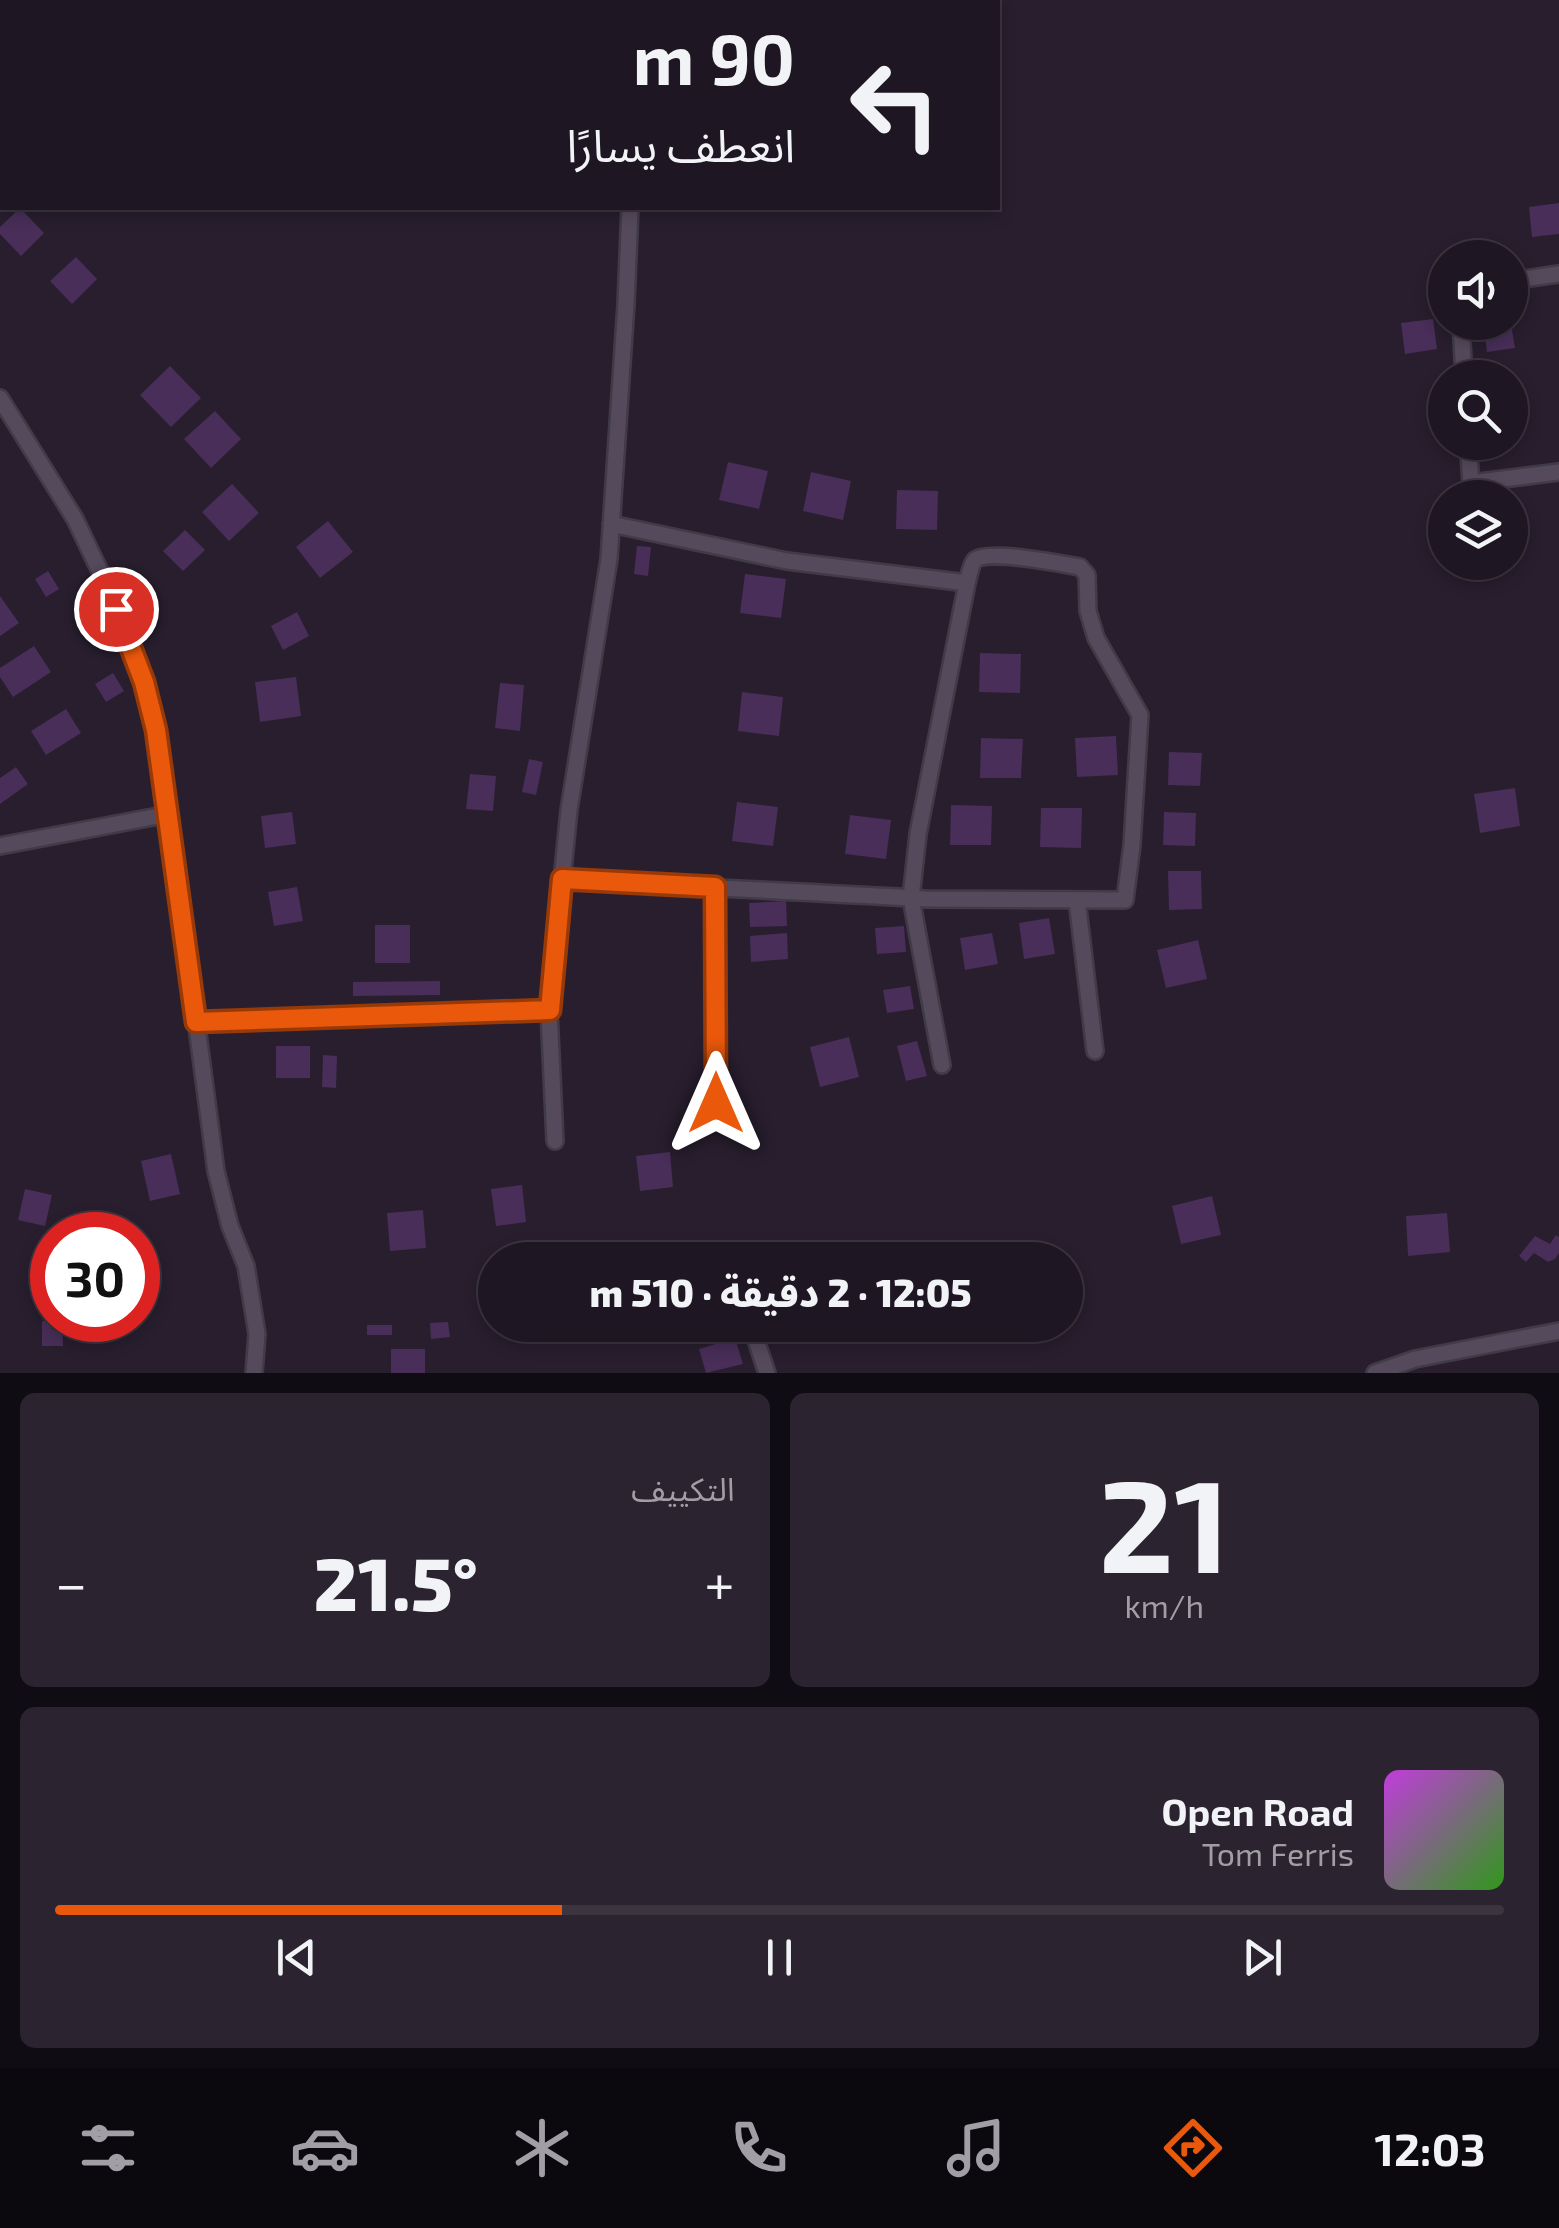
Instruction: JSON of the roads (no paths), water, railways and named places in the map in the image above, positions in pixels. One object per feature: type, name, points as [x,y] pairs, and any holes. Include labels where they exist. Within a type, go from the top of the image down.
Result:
[{"type":"street","points":[[555,1142],[550,1010],[570,810],[598,637],[611,524],[630,210]]},
{"type":"street","points":[[1528,278],[1559,274]]},
{"type":"street","points":[[0,398],[74,519],[106,584],[144,682],[169,814],[216,1171],[254,1305],[254,1373]]},
{"type":"street","points":[[1469,460],[1470,483],[1559,472]]},
{"type":"street","points":[[611,524],[787,561],[966,582]]},
{"type":"street","points":[[562,879],[912,898],[1118,902],[1127,895],[1140,715],[1096,638],[1088,611],[1087,575],[1080,567],[1002,556],[982,557],[973,563],[966,582],[918,834],[912,898],[942,1064]]},
{"type":"street","points":[[0,846],[169,814]]},
{"type":"street","points":[[715,887],[716,1103]]},
{"type":"street","points":[[1077,900],[1095,1051]]},
{"type":"street","points":[[196,1022],[550,1010]]},
{"type":"street","points":[[1375,1373],[1428,1356],[1559,1331]]},
{"type":"street","points":[[757,1342],[767,1373]]}]
